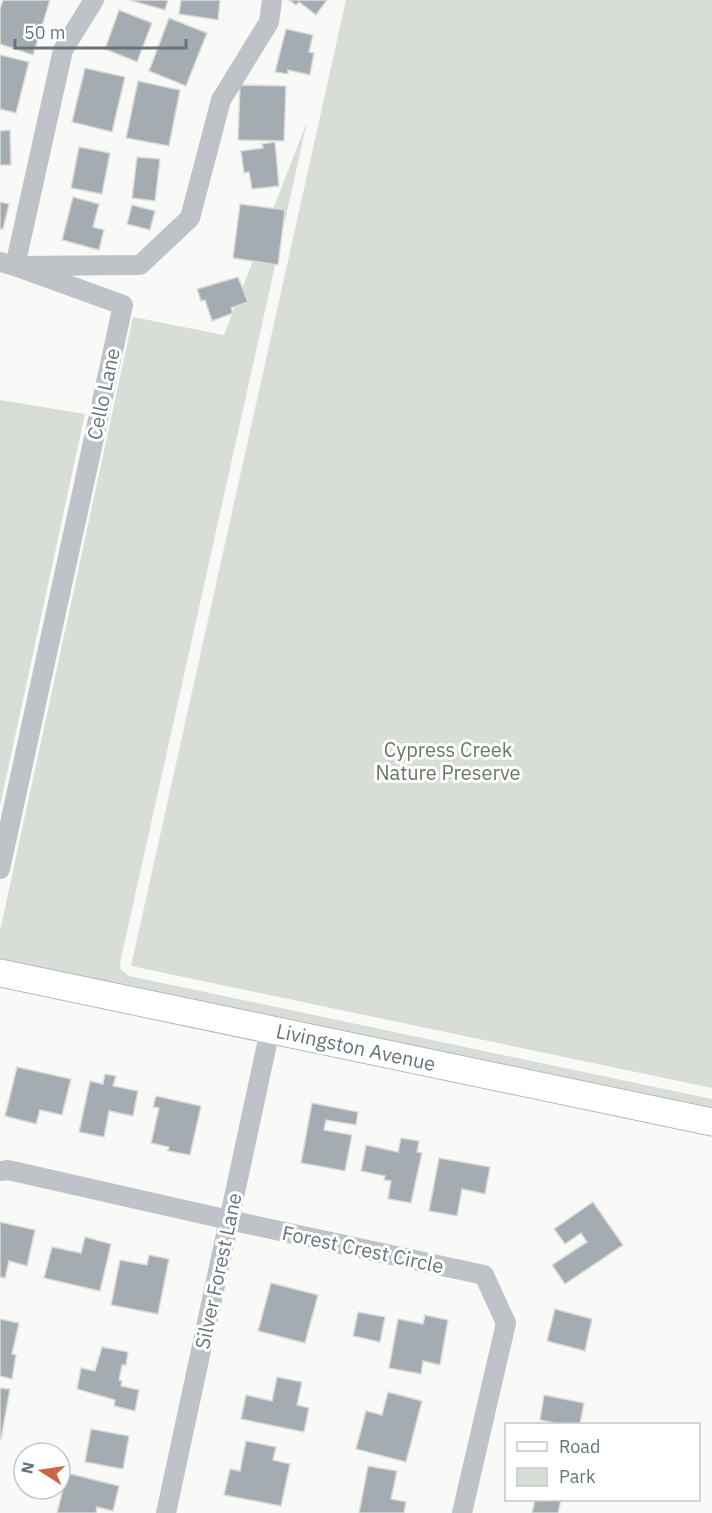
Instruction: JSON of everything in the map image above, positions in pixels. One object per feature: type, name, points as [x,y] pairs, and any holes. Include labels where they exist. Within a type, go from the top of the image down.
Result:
[{"type":"street","points":[[94,0],[63,50],[8,264],[140,266],[190,218],[221,100],[269,22],[272,0]]},
{"type":"street","name":"Cello Lane","points":[[0,869],[123,305],[8,264]]},
{"type":"street","name":"Livingston Avenue","points":[[0,973],[712,1122]]},
{"type":"street","name":"Silver Forest Lane","points":[[166,1513],[270,1030]]},
{"type":"street","name":"Forest Crest Circle","points":[[0,1171],[8,1170],[484,1275],[506,1323],[462,1513]]},
{"type":"green space","name":"Cypress Creek Nature Preserve","points":[[346,0],[712,0],[712,1088],[131,966]]},
{"type":"green space","points":[[307,122],[120,963],[121,970],[129,976],[712,1099],[712,1110],[0,961],[0,931],[133,317],[224,335]]},
{"type":"green space","points":[[0,400],[85,414],[0,806]]},
{"type":"building","points":[[3,0],[50,0],[33,55],[0,44],[0,9]]},
{"type":"building","points":[[129,0],[168,0],[165,10]]},
{"type":"building","points":[[181,0],[220,0],[218,20],[179,14]]},
{"type":"building","points":[[289,0],[327,0],[316,15],[299,2],[296,5]]},
{"type":"building","points":[[119,10],[152,23],[137,62],[105,49]]},
{"type":"building","points":[[169,18],[207,33],[186,86],[149,71]]},
{"type":"building","points":[[286,29],[313,35],[309,52],[314,53],[310,75],[288,70],[288,74],[275,72]]},
{"type":"building","points":[[0,55],[29,62],[16,113],[0,109]]},
{"type":"building","points":[[85,68],[125,77],[112,132],[72,122]]},
{"type":"building","points":[[138,81],[180,90],[169,146],[126,138]]},
{"type":"building","points":[[240,85],[286,86],[284,141],[238,140]]},
{"type":"building","points":[[10,130],[11,165],[0,165],[0,131]]},
{"type":"building","points":[[275,142],[279,186],[252,189],[249,172],[244,173],[241,151],[263,148],[262,144]]},
{"type":"building","points":[[79,147],[110,153],[102,194],[71,188]]},
{"type":"building","points":[[137,157],[160,159],[155,201],[132,198]]},
{"type":"building","points":[[73,197],[99,204],[93,227],[104,230],[99,250],[62,240]]},
{"type":"building","points":[[0,202],[9,204],[3,229],[0,229]]},
{"type":"building","points":[[240,204],[285,210],[278,265],[233,258]]},
{"type":"building","points":[[132,205],[155,211],[150,230],[127,224]]},
{"type":"building","points":[[238,277],[248,302],[231,308],[233,313],[212,321],[205,300],[201,301],[197,289]]},
{"type":"building","points":[[17,1067],[71,1079],[62,1115],[40,1110],[36,1124],[5,1116]]},
{"type":"building","points":[[105,1074],[116,1076],[113,1086],[138,1091],[133,1116],[109,1111],[104,1137],[79,1132],[90,1081],[103,1084]]},
{"type":"building","points":[[156,1096],[201,1106],[190,1155],[168,1151],[169,1147],[151,1143],[159,1108],[153,1107]]},
{"type":"building","points":[[312,1103],[358,1112],[356,1125],[326,1120],[324,1130],[352,1135],[345,1171],[301,1163]]},
{"type":"building","points":[[401,1138],[419,1141],[417,1152],[422,1153],[411,1203],[388,1199],[391,1181],[384,1180],[385,1176],[361,1171],[366,1145],[398,1152]]},
{"type":"building","points":[[439,1158],[490,1167],[485,1194],[462,1189],[457,1216],[429,1211]]},
{"type":"building","points":[[593,1202],[623,1245],[565,1284],[552,1265],[587,1242],[581,1233],[565,1244],[554,1229]]},
{"type":"building","points":[[0,1222],[35,1230],[27,1266],[9,1261],[5,1278],[0,1277]]},
{"type":"building","points":[[85,1237],[111,1244],[100,1291],[44,1278],[52,1247],[81,1253]]},
{"type":"building","points":[[149,1255],[169,1259],[158,1314],[111,1305],[120,1260],[147,1265]]},
{"type":"building","points":[[271,1283],[318,1295],[305,1343],[258,1331]]},
{"type":"building","points":[[555,1309],[592,1319],[585,1351],[547,1341]]},
{"type":"building","points":[[358,1312],[385,1317],[380,1342],[353,1336]]},
{"type":"building","points":[[425,1315],[448,1320],[440,1365],[423,1361],[421,1374],[389,1368],[398,1319],[423,1324]]},
{"type":"building","points":[[0,1319],[19,1323],[12,1354],[16,1355],[12,1379],[0,1376]]},
{"type":"building","points":[[102,1347],[128,1352],[126,1365],[122,1365],[119,1380],[122,1381],[121,1386],[139,1390],[135,1411],[114,1406],[115,1400],[77,1389],[81,1368],[95,1371]]},
{"type":"building","points":[[277,1377],[302,1382],[297,1405],[309,1408],[304,1432],[241,1419],[246,1395],[272,1401]]},
{"type":"building","points":[[0,1388],[10,1389],[1,1439],[0,1438]]},
{"type":"building","points":[[388,1392],[422,1401],[406,1462],[356,1449],[366,1411],[382,1415]]},
{"type":"building","points":[[544,1395],[584,1403],[580,1423],[556,1423],[540,1420]]},
{"type":"building","points":[[91,1429],[129,1436],[123,1469],[85,1462]]},
{"type":"building","points":[[246,1441],[276,1447],[273,1460],[290,1464],[281,1506],[224,1495],[230,1469],[240,1471]]},
{"type":"building","points":[[368,1466],[397,1471],[391,1499],[406,1502],[404,1513],[359,1513]]},
{"type":"building","points":[[72,1474],[119,1486],[113,1511],[97,1507],[96,1513],[57,1513],[60,1501],[72,1501]]},
{"type":"building","points":[[535,1501],[561,1501],[558,1513],[532,1513]]}]
